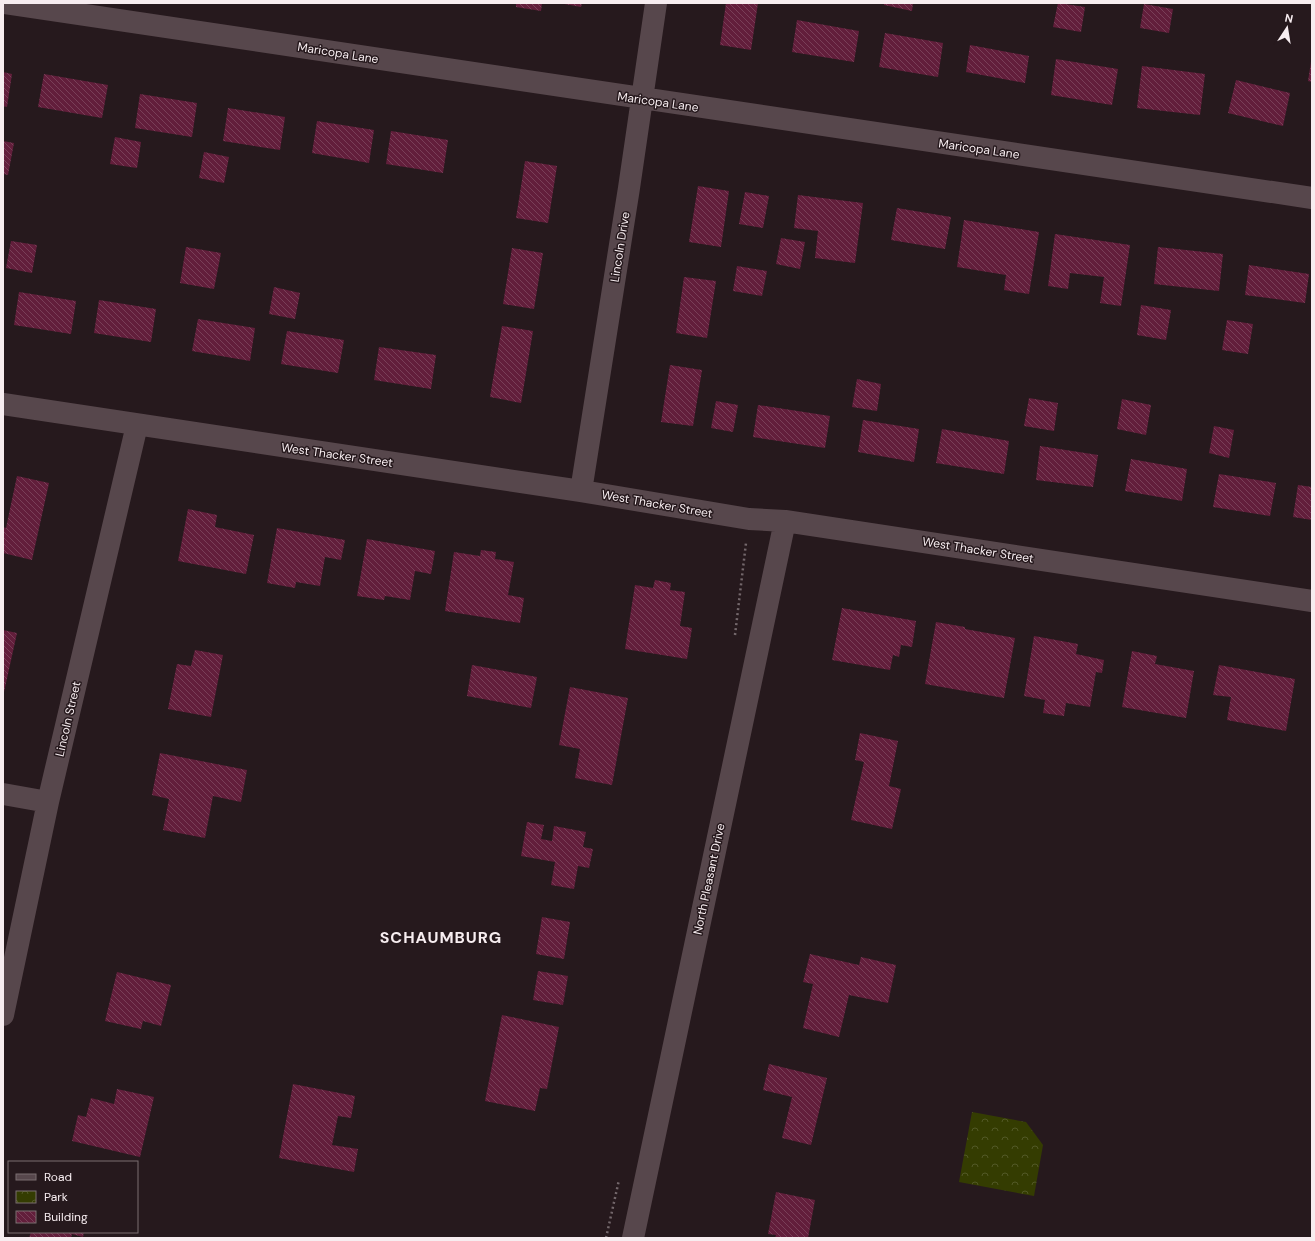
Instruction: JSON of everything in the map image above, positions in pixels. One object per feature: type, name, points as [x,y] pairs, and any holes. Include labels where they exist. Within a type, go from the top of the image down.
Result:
[{"type":"street","name":"Maricopa Lane","points":[[5,3],[1312,198]]},
{"type":"street","name":"Lincoln Drive","points":[[581,490],[629,188],[656,3]]},
{"type":"street","name":"West Thacker Street","points":[[3,404],[581,490],[749,519],[785,521],[1312,601]]},
{"type":"street","name":"Lincoln Street","points":[[3,1015],[48,802],[137,425]]},
{"type":"street","name":"North Pleasant Drive","points":[[633,1238],[785,521]]},
{"type":"street","points":[[3,794],[48,802]]},
{"type":"green space","points":[[972,1112],[1026,1122],[1043,1145],[1034,1196],[959,1182]]},
{"type":"building","points":[[516,3],[542,3],[541,11],[516,7]]},
{"type":"building","points":[[559,3],[582,3],[581,7]]},
{"type":"building","points":[[726,3],[758,3],[751,50],[720,45]]},
{"type":"building","points":[[884,3],[913,3],[912,11],[884,5]]},
{"type":"building","points":[[1058,3],[1085,7],[1081,32],[1053,27]]},
{"type":"building","points":[[1144,4],[1173,9],[1169,33],[1140,28]]},
{"type":"building","points":[[797,20],[859,31],[854,62],[792,52]]},
{"type":"building","points":[[885,33],[943,43],[938,77],[879,67]]},
{"type":"building","points":[[970,45],[1029,56],[1025,83],[966,72]]},
{"type":"building","points":[[1056,59],[1118,69],[1112,105],[1051,95]]},
{"type":"building","points":[[1312,62],[1312,82],[1308,81]]},
{"type":"building","points":[[1142,66],[1205,74],[1200,115],[1137,108]]},
{"type":"building","points":[[3,72],[12,74],[7,107],[3,106]]},
{"type":"building","points":[[44,74],[108,85],[102,118],[38,107]]},
{"type":"building","points":[[1236,80],[1290,93],[1283,126],[1228,113]]},
{"type":"building","points":[[140,94],[197,103],[192,137],[135,128]]},
{"type":"building","points":[[228,108],[285,117],[280,150],[223,141]]},
{"type":"building","points":[[317,121],[374,130],[369,163],[312,153]]},
{"type":"building","points":[[391,131],[448,140],[443,173],[386,164]]},
{"type":"building","points":[[115,137],[141,142],[137,168],[110,164]]},
{"type":"building","points":[[3,141],[14,143],[8,175],[3,174]]},
{"type":"building","points":[[204,152],[229,157],[224,183],[199,178]]},
{"type":"building","points":[[525,161],[557,166],[548,223],[516,218]]},
{"type":"building","points":[[698,186],[729,191],[721,247],[689,242]]},
{"type":"building","points":[[745,192],[769,196],[763,228],[739,224]]},
{"type":"building","points":[[798,195],[863,203],[855,263],[815,258],[818,231],[794,228]]},
{"type":"building","points":[[897,208],[951,217],[945,249],[891,240]]},
{"type":"building","points":[[964,220],[1039,232],[1029,294],[1004,290],[1006,275],[957,267]]},
{"type":"building","points":[[1055,234],[1130,245],[1121,306],[1100,303],[1104,277],[1070,273],[1068,289],[1048,286]]},
{"type":"building","points":[[781,238],[805,242],[800,269],[776,264]]},
{"type":"building","points":[[11,241],[37,245],[32,273],[6,268]]},
{"type":"building","points":[[186,247],[221,253],[214,289],[180,283]]},
{"type":"building","points":[[1158,247],[1223,254],[1219,291],[1154,284]]},
{"type":"building","points":[[512,248],[543,253],[534,309],[503,304]]},
{"type":"building","points":[[1249,265],[1309,274],[1305,303],[1245,295]]},
{"type":"building","points":[[737,266],[767,271],[762,296],[733,291]]},
{"type":"building","points":[[684,277],[716,281],[707,338],[676,333]]},
{"type":"building","points":[[274,287],[300,293],[295,319],[269,314]]},
{"type":"building","points":[[19,292],[76,301],[71,334],[14,325]]},
{"type":"building","points":[[99,300],[156,309],[151,342],[94,333]]},
{"type":"building","points":[[1141,305],[1171,310],[1166,340],[1137,335]]},
{"type":"building","points":[[198,319],[255,328],[250,361],[192,351]]},
{"type":"building","points":[[1227,320],[1253,324],[1248,354],[1222,350]]},
{"type":"building","points":[[502,326],[533,331],[521,403],[490,397]]},
{"type":"building","points":[[287,331],[344,340],[338,373],[281,364]]},
{"type":"building","points":[[379,347],[436,355],[431,389],[374,380]]},
{"type":"building","points":[[670,365],[702,370],[693,426],[661,422]]},
{"type":"building","points":[[857,379],[881,384],[877,411],[852,407]]},
{"type":"building","points":[[1029,398],[1058,403],[1054,431],[1024,426]]},
{"type":"building","points":[[1122,399],[1151,405],[1146,435],[1117,429]]},
{"type":"building","points":[[716,401],[738,405],[733,432],[711,428]]},
{"type":"building","points":[[758,405],[830,416],[825,448],[753,437]]},
{"type":"building","points":[[863,420],[919,429],[914,462],[858,452]]},
{"type":"building","points":[[1214,426],[1234,430],[1229,458],[1209,453]]},
{"type":"building","points":[[942,429],[1009,441],[1004,474],[936,463]]},
{"type":"building","points":[[1040,446],[1098,455],[1093,487],[1036,480]]},
{"type":"building","points":[[1131,459],[1187,469],[1182,501],[1125,491]]},
{"type":"building","points":[[1219,474],[1276,483],[1270,516],[1213,507]]},
{"type":"building","points":[[17,476],[49,483],[32,560],[3,553],[3,527],[6,528]]},
{"type":"building","points":[[1298,485],[1312,487],[1312,520],[1293,517]]},
{"type":"building","points":[[188,509],[217,515],[215,527],[254,535],[246,574],[178,561]]},
{"type":"building","points":[[277,528],[345,540],[341,560],[325,557],[320,586],[296,582],[295,588],[267,583]]},
{"type":"building","points":[[367,539],[435,551],[431,574],[415,571],[410,600],[385,596],[384,600],[357,596]]},
{"type":"building","points":[[481,550],[496,552],[495,559],[514,562],[508,595],[524,598],[520,623],[445,611],[454,552],[480,556]]},
{"type":"building","points":[[655,580],[671,583],[670,590],[685,592],[680,626],[692,628],[687,659],[625,649],[635,585],[653,588]]},
{"type":"building","points":[[842,608],[916,621],[912,647],[901,645],[899,657],[893,655],[890,670],[832,660]]},
{"type":"building","points":[[936,622],[1015,638],[1004,698],[925,684]]},
{"type":"building","points":[[3,630],[17,633],[4,692],[3,692]]},
{"type":"building","points":[[1034,636],[1078,644],[1076,654],[1104,660],[1102,673],[1096,672],[1090,707],[1066,703],[1064,716],[1043,713],[1045,700],[1024,696]]},
{"type":"building","points":[[195,650],[223,655],[211,717],[168,709],[177,664],[191,666]]},
{"type":"building","points":[[1132,651],[1157,656],[1155,664],[1194,671],[1186,718],[1122,707]]},
{"type":"building","points":[[472,665],[537,677],[531,708],[467,696]]},
{"type":"building","points":[[1219,665],[1295,679],[1286,731],[1227,720],[1231,697],[1213,695]]},
{"type":"building","points":[[570,687],[628,698],[612,785],[575,778],[580,749],[559,745]]},
{"type":"building","points":[[860,733],[898,741],[889,786],[901,789],[892,829],[851,820],[864,762],[855,760]]},
{"type":"building","points":[[160,753],[247,770],[241,802],[213,796],[205,838],[163,830],[169,799],[152,795]]},
{"type":"building","points":[[527,822],[544,825],[541,839],[552,841],[554,826],[586,832],[583,847],[593,849],[589,868],[578,866],[574,889],[551,885],[555,862],[521,856]]},
{"type":"building","points":[[542,917],[570,922],[564,959],[536,954]]},
{"type":"building","points":[[810,954],[859,965],[861,957],[896,965],[888,1003],[849,995],[839,1037],[803,1028],[813,984],[803,982]]},
{"type":"building","points":[[538,971],[568,976],[563,1005],[533,1000]]},
{"type":"building","points":[[117,972],[171,985],[161,1026],[143,1021],[141,1029],[105,1021]]},
{"type":"building","points":[[502,1015],[559,1027],[547,1089],[540,1088],[535,1111],[485,1101]]},
{"type":"building","points":[[769,1064],[827,1078],[811,1145],[782,1138],[792,1097],[763,1090]]},
{"type":"building","points":[[293,1084],[355,1096],[351,1118],[338,1116],[332,1145],[358,1149],[354,1172],[279,1158]]},
{"type":"building","points":[[117,1089],[154,1097],[140,1157],[72,1141],[78,1115],[86,1117],[91,1098],[114,1104]]},
{"type":"building","points":[[776,1192],[815,1200],[808,1238],[775,1238],[776,1235],[768,1234]]},
{"type":"building","points":[[31,1233],[84,1233],[83,1237],[72,1234],[71,1238],[29,1238]]},
{"type":"district","name":"SCHAUMBURG","points":[[441,937]]}]
